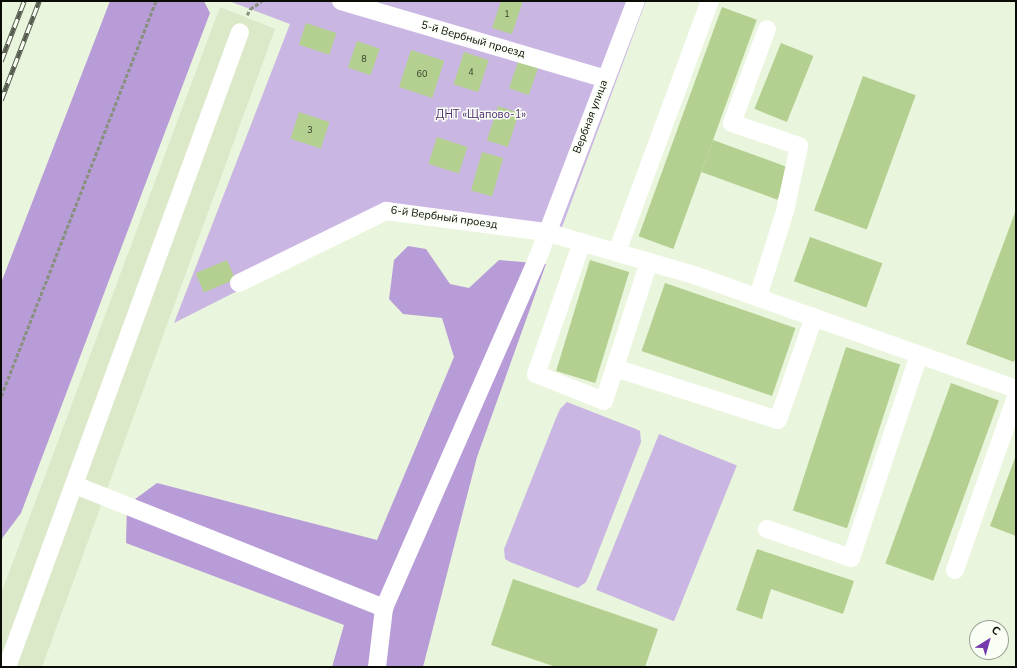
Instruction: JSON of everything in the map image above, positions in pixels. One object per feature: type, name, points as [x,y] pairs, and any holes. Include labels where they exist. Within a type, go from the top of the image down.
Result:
[{"type":"street","name":"5-й Вербный проезд","points":[[341,1],[606,79]]},
{"type":"street","name":"Вербная улица","points":[[377,667],[384,608],[540,252],[546,232],[636,1]]},
{"type":"street","points":[[617,252],[710,1]]},
{"type":"street","points":[[758,297],[785,211],[799,146],[732,123],[767,29]]},
{"type":"street","points":[[7,667],[240,32]]},
{"type":"street","name":"6-й Вербный проезд","points":[[238,283],[386,210],[546,232],[582,242],[697,276],[1016,389]]},
{"type":"street","points":[[582,242],[536,374],[604,400],[649,262]]},
{"type":"street","points":[[615,368],[778,420],[814,317]]},
{"type":"street","points":[[767,530],[851,558],[919,355]]},
{"type":"street","points":[[955,570],[1016,397]]},
{"type":"street","points":[[75,485],[384,608]]},
{"type":"path","points":[[1,396],[156,1]]},
{"type":"shaded area","points":[[110,1],[204,1],[210,13],[21,513],[1,542],[1,283]]},
{"type":"shaded area","points":[[220,7],[275,29],[42,667],[1,667],[1,594]]},
{"type":"shaded area","points":[[408,246],[426,249],[450,284],[469,288],[499,260],[546,264],[477,457],[423,667],[332,667],[344,625],[126,543],[127,505],[157,483],[377,540],[454,357],[442,318],[403,314],[389,299],[394,260]]},
{"type":"green space","name":"ДНТ «Щапово-1»","points":[[229,1],[646,1],[562,227],[540,223],[381,218],[174,323],[290,24]]},
{"type":"green space","points":[[567,402],[640,431],[641,442],[590,573],[586,582],[578,588],[510,562],[505,559],[504,549],[556,418],[560,409]]},
{"type":"green space","points":[[659,434],[737,465],[674,621],[596,590]]},
{"type":"building","points":[[501,1],[523,1],[512,34],[492,28]]},
{"type":"building","points":[[722,7],[757,20],[673,249],[639,236]]},
{"type":"building","points":[[306,23],[336,33],[329,55],[299,45]]},
{"type":"building","points":[[357,41],[380,49],[371,75],[348,67]]},
{"type":"building","points":[[781,43],[813,56],[787,122],[754,109]]},
{"type":"building","points":[[411,50],[444,61],[432,98],[399,87]]},
{"type":"building","points":[[464,52],[489,60],[478,92],[453,84]]},
{"type":"building","points":[[520,56],[540,63],[529,95],[509,88]]},
{"type":"building","points":[[863,76],[916,95],[867,230],[814,210]]},
{"type":"building","points":[[498,106],[519,113],[508,147],[487,140]]},
{"type":"building","points":[[299,112],[329,122],[321,149],[290,139]]},
{"type":"building","points":[[437,137],[467,147],[459,174],[428,164]]},
{"type":"building","points":[[713,140],[789,168],[777,200],[701,172]]},
{"type":"building","points":[[482,152],[503,158],[492,197],[471,190]]},
{"type":"building","points":[[1016,210],[1016,356],[1014,362],[966,344]]},
{"type":"building","points":[[810,237],[882,263],[866,308],[794,281]]},
{"type":"building","points":[[227,260],[235,279],[204,293],[196,273]]},
{"type":"building","points":[[590,260],[629,272],[595,383],[556,371]]},
{"type":"building","points":[[665,283],[795,328],[772,396],[642,351]]},
{"type":"building","points":[[846,347],[900,365],[847,528],[793,511]]},
{"type":"building","points":[[951,383],[999,400],[933,581],[885,563]]},
{"type":"building","points":[[1016,455],[1016,536],[990,526]]},
{"type":"building","points":[[757,549],[854,581],[843,614],[771,589],[762,619],[736,610]]},
{"type":"building","points":[[513,579],[658,629],[645,667],[556,667],[491,645]]},
{"type":"railway","points":[[1,61],[24,1]]},
{"type":"railway","points":[[1,100],[39,1]]}]
